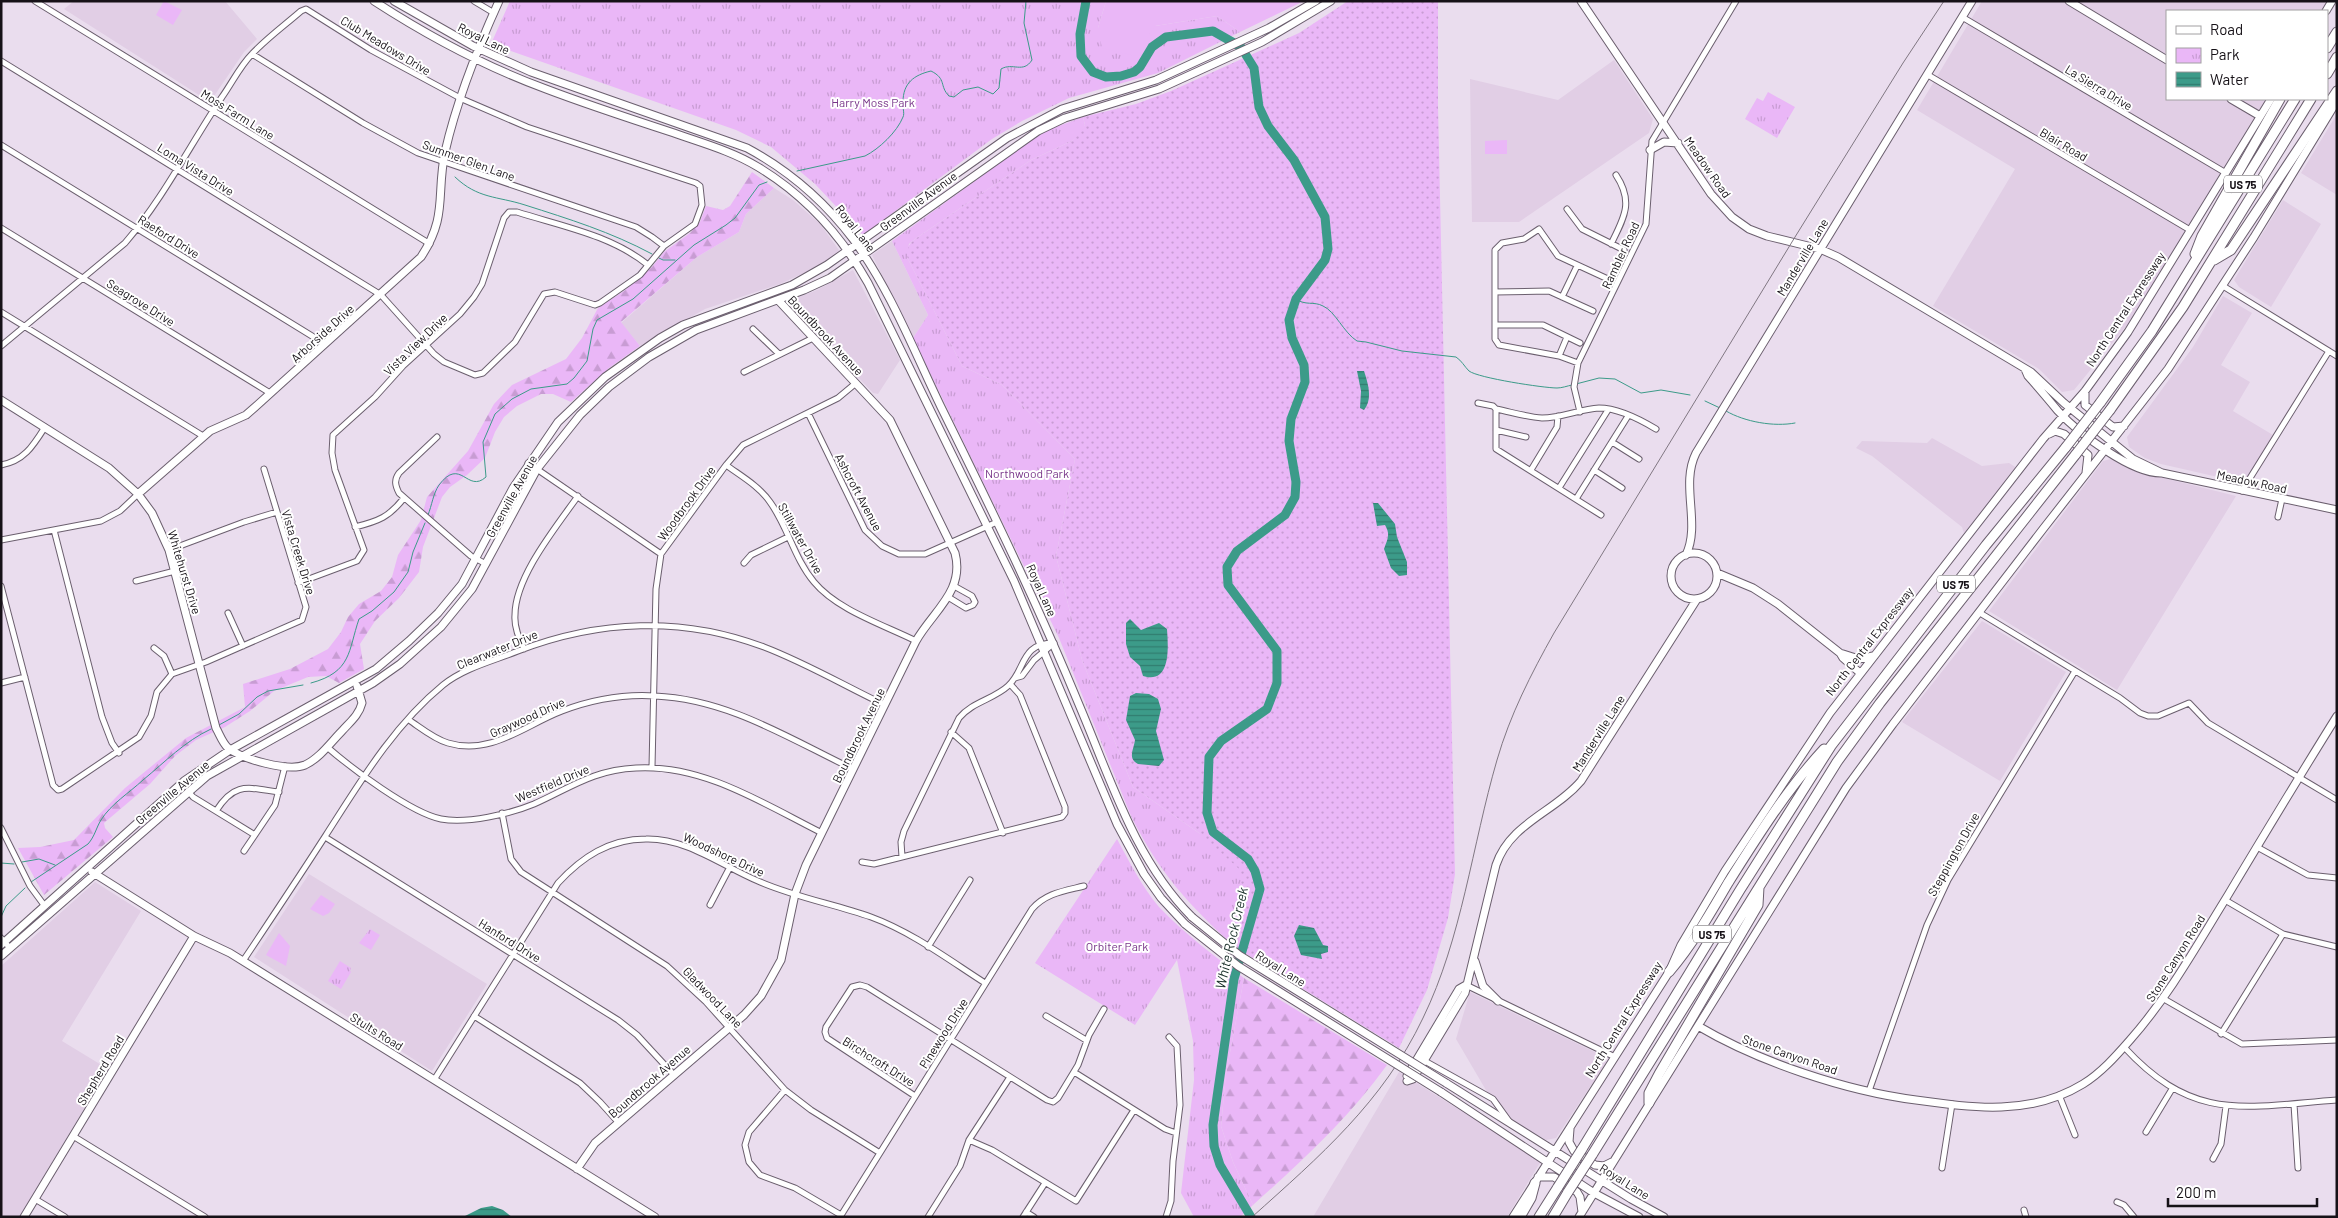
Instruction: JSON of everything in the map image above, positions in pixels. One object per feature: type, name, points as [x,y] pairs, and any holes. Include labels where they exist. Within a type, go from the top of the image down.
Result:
[{"type":"highway","points":[[2328,46],[2337,32]]},
{"type":"highway","points":[[2328,72],[2337,57]]},
{"type":"highway","points":[[2212,262],[2232,250],[2337,91]]},
{"type":"highway","points":[[2190,270],[2202,236],[2279,100]]},
{"type":"highway","name":"US 75","points":[[1539,1217],[1816,768],[1848,723],[2100,403],[2152,331],[2294,100]]},
{"type":"highway","name":"US 75","points":[[1553,1217],[1816,792],[1858,732],[2076,454],[2168,331],[2310,100]]},
{"type":"highway","points":[[1668,972],[1687,951],[1746,855],[1788,794],[1809,765],[1848,723]]},
{"type":"highway","points":[[1649,1103],[1649,1093],[1758,905],[1759,884]]},
{"type":"highway","points":[[1520,1217],[1531,1198],[1537,1180]]},
{"type":"main road","name":"Royal Lane","points":[[374,1],[407,22],[476,59],[548,90],[735,155],[757,166],[784,184],[821,217],[855,260],[898,342],[988,526],[1042,643],[1110,808],[1138,863],[1161,898],[1185,924],[1238,966],[1441,1092],[1594,1193],[1639,1217]]},
{"type":"main road","name":"Royal Lane","points":[[394,1],[479,49],[560,84],[734,143],[759,155],[791,176],[823,205],[857,245],[899,319],[1054,643],[1135,837],[1146,858],[1173,896],[1192,917],[1239,955],[1664,1217]]},
{"type":"main road","name":"Arborside Drive","points":[[138,494],[203,436],[219,426],[246,414],[270,394],[421,257],[430,244],[440,213],[443,163],[462,100],[479,49],[500,1]]},
{"type":"main road","name":"Greenville Avenue","points":[[2,942],[184,781],[230,750],[355,682],[389,659],[438,613],[462,584],[528,463],[558,422],[590,390],[616,368],[660,338],[706,315],[774,292],[809,275],[857,245],[1016,132],[1062,109],[1156,80],[1286,20],[1316,1]]},
{"type":"main road","name":"Meadow Road","points":[[1581,1],[1715,199],[1741,224],[1758,233],[1820,249],[1869,274],[2040,379],[2070,408],[2133,459],[2162,473]]},
{"type":"main road","name":"Manderville Lane","points":[[1686,554],[1691,537],[1690,468],[1696,453],[1727,399],[1972,1]]},
{"type":"main road","points":[[2069,1],[2166,59]]},
{"type":"main road","name":"Greenville Avenue","points":[[1,956],[188,791],[214,771],[394,669],[441,627],[464,601],[537,469],[580,415],[622,377],[665,347],[710,324],[778,300],[825,280],[1025,139],[1065,118],[1144,96],[1262,42],[1326,3]]},
{"type":"main road","points":[[2233,100],[2260,116]]},
{"type":"main road","name":"North Central Expressway","points":[[1513,1217],[1668,972],[1681,945],[1746,838],[1814,736],[1860,673],[2043,439],[2085,391],[2140,314],[2270,100]]},
{"type":"main road","points":[[1580,1215],[1846,788],[1893,724],[2168,369],[2223,286],[2337,101]]},
{"type":"main road","points":[[1650,150],[1664,142],[1678,144]]},
{"type":"main road","points":[[784,184],[791,176]]},
{"type":"main road","points":[[941,184],[947,194]]},
{"type":"main road","name":"Boundbrook Avenue","points":[[577,1169],[595,1143],[729,1027],[761,996],[776,972],[785,947],[795,894],[822,833],[916,641],[954,586],[957,562],[890,420],[778,300]]},
{"type":"main road","points":[[706,315],[710,324]]},
{"type":"main road","points":[[660,338],[665,347]]},
{"type":"main road","points":[[616,368],[622,377]]},
{"type":"main road","name":"Meadow Road","points":[[2025,369],[2028,376],[2063,416],[2118,459],[2143,471],[2162,473],[2337,510]]},
{"type":"main road","points":[[2085,391],[2085,405],[2113,427],[2124,426]]},
{"type":"main road","name":"Whitehurst Drive","points":[[1,400],[110,468],[138,494],[156,520],[169,550],[216,728],[223,742],[230,750],[241,756],[285,766]]},
{"type":"main road","points":[[2043,439],[2052,432],[2059,432],[2088,455],[2085,476]]},
{"type":"main road","name":"Manderville Lane","points":[[1691,537],[1699,553]]},
{"type":"main road","points":[[1699,553],[1710,560],[1717,573],[1716,585],[1708,595],[1697,599],[1684,597],[1673,586],[1671,572],[1678,559],[1686,554],[1699,553]]},
{"type":"main road","points":[[1717,573],[1753,588],[1778,604],[1840,653],[1860,673]]},
{"type":"main road","points":[[1716,585],[1740,584]]},
{"type":"main road","points":[[1684,597],[1686,617]]},
{"type":"main road","name":"Manderville Lane","points":[[1466,985],[1459,989],[1407,1075],[1407,1081],[1413,1079],[1465,993],[1496,865],[1502,848],[1520,829],[1571,791],[1581,781],[1697,599]]},
{"type":"main road","points":[[1840,653],[1859,659],[1874,655]]},
{"type":"main road","points":[[285,766],[308,764],[327,747],[361,709],[362,703],[355,682]]},
{"type":"main road","name":"Stone Canyon Road","points":[[1698,1026],[1723,1041],[1758,1057],[1869,1091],[1906,1099],[1991,1109],[2034,1103],[2059,1095],[2082,1084],[2096,1074],[2124,1047],[2164,999],[2337,716]]},
{"type":"main road","points":[[1138,863],[1146,858]]},
{"type":"main road","name":"Stults Road","points":[[86,868],[194,936],[243,961],[655,1217]]},
{"type":"main road","name":"Shepherd Road","points":[[24,1217],[194,936]]},
{"type":"main road","points":[[1474,959],[1483,986],[1498,1001]]},
{"type":"main road","points":[[1570,1126],[1569,1142],[1574,1151],[1595,1165],[1604,1166],[1613,1162]]},
{"type":"main road","points":[[1537,1180],[1554,1177],[1577,1192],[1580,1197],[1580,1215]]},
{"type":"street","name":"Moss Farm Lane","points":[[35,1],[430,244]]},
{"type":"street","points":[[474,1],[494,13]]},
{"type":"street","name":"Rambler Road","points":[[1580,412],[1574,392],[1575,372],[1578,363],[1646,224],[1651,176],[1650,150],[1652,141],[1736,1]]},
{"type":"street","name":"Club Meadows Drive","points":[[1,346],[125,243],[138,228],[252,54],[301,11],[306,9],[371,50],[462,100],[527,127],[696,183],[702,190],[702,205],[695,224],[664,246]]},
{"type":"street","name":"La Sierra Drive","points":[[1962,18],[2226,173]]},
{"type":"street","name":"Summer Glen Lane","points":[[252,54],[363,123],[418,153],[636,227],[652,236],[664,246]]},
{"type":"street","name":"Loma Vista Drive","points":[[1,61],[381,295],[444,362],[475,375],[480,375],[515,342],[544,294],[555,292],[589,303],[600,303],[640,275],[648,265]]},
{"type":"street","name":"Blair Road","points":[[1928,75],[2190,230]]},
{"type":"street","name":"Raeford Drive","points":[[1,145],[325,344]]},
{"type":"street","points":[[1611,244],[1622,222],[1627,202],[1616,175]]},
{"type":"street","points":[[1567,209],[1582,229],[1624,250]]},
{"type":"street","name":"Vista View Drive","points":[[298,583],[357,561],[364,550],[335,470],[332,453],[333,435],[460,314],[474,297],[482,284],[504,218],[509,212],[517,212],[608,241],[623,248],[648,265]]},
{"type":"street","name":"Seagrove Drive","points":[[1,228],[270,394]]},
{"type":"street","points":[[1578,363],[1559,356],[1499,345],[1495,339],[1494,255],[1498,246],[1524,239],[1539,228],[1558,256],[1610,280]]},
{"type":"street","points":[[648,265],[664,246]]},
{"type":"street","points":[[1562,297],[1577,266]]},
{"type":"street","points":[[2223,286],[2337,356]]},
{"type":"street","points":[[1495,292],[1549,291],[1593,311]]},
{"type":"street","name":"Boundbrook Avenue","points":[[774,292],[778,300]]},
{"type":"street","points":[[1,312],[203,436]]},
{"type":"street","points":[[1495,325],[1544,325],[1580,342]]},
{"type":"street","points":[[753,329],[779,354]]},
{"type":"street","points":[[1559,356],[1567,337]]},
{"type":"street","points":[[744,372],[813,338]]},
{"type":"street","points":[[2242,491],[2329,351]]},
{"type":"street","name":"Woodbrook Drive","points":[[652,767],[657,574],[661,554],[726,465],[743,445],[838,398],[856,383]]},
{"type":"street","points":[[1478,403],[1496,409],[1542,418],[1599,408],[1634,416],[1656,429]]},
{"type":"street","points":[[1496,409],[1496,449],[1602,515]]},
{"type":"street","points":[[1560,488],[1608,410]]},
{"type":"street","name":"Ashcroft Avenue","points":[[808,413],[861,521],[873,540],[891,551],[912,556],[936,551],[997,522]]},
{"type":"street","points":[[1531,470],[1557,427],[1558,416]]},
{"type":"street","points":[[1576,499],[1628,416]]},
{"type":"street","points":[[1,465],[15,462],[27,453],[44,427]]},
{"type":"street","points":[[1496,430],[1526,437]]},
{"type":"street","points":[[437,437],[395,479],[396,487],[404,498],[476,559],[486,564]]},
{"type":"street","points":[[1612,442],[1639,459]]},
{"type":"street","points":[[528,463],[661,554]]},
{"type":"street","name":"Stillwater Drive","points":[[726,465],[759,490],[770,501],[807,573],[830,597],[916,641]]},
{"type":"street","name":"Vista Creek Drive","points":[[200,663],[302,620],[306,608],[264,469]]},
{"type":"street","points":[[1594,470],[1622,488]]},
{"type":"street","name":"Arborside Drive","points":[[1,540],[101,521],[111,517],[138,494]]},
{"type":"street","points":[[524,649],[515,622],[515,607],[520,591],[541,551],[578,496]]},
{"type":"street","points":[[356,527],[383,518],[393,511],[404,498]]},
{"type":"street","points":[[2278,518],[2282,499]]},
{"type":"street","points":[[169,550],[244,522],[277,512]]},
{"type":"street","points":[[54,530],[102,717],[112,744],[119,753]]},
{"type":"street","points":[[744,563],[751,555],[788,536]]},
{"type":"street","points":[[136,581],[175,571]]},
{"type":"street","points":[[1,586],[53,785],[58,790],[66,788],[119,753],[139,737],[145,728],[157,692],[172,674],[200,663]]},
{"type":"street","points":[[948,596],[966,608],[974,606],[975,602],[972,596],[954,586]]},
{"type":"street","points":[[228,612],[243,646]]},
{"type":"street","points":[[1980,613],[2120,698],[2140,713],[2148,716],[2158,716],[2189,703],[2208,723],[2337,800]]},
{"type":"street","name":"Clearwater Drive","points":[[243,961],[364,776],[409,720],[438,689],[455,677],[524,649],[584,631],[624,626],[655,625],[700,630],[748,641],[786,656],[885,705]]},
{"type":"street","points":[[902,857],[901,842],[904,831],[951,732],[964,712],[999,693],[1010,684],[1024,659],[1042,643],[1054,643]]},
{"type":"street","points":[[1015,678],[1022,676],[1034,660],[1046,652],[1054,643]]},
{"type":"street","points":[[154,648],[164,656],[172,674]]},
{"type":"street","name":"Steppington Drive","points":[[1869,1091],[1929,920],[1948,880],[2075,671]]},
{"type":"street","points":[[1,683],[25,677]]},
{"type":"street","points":[[862,862],[874,864],[1003,833],[1058,819],[1065,813],[1065,807],[1020,695],[1010,684]]},
{"type":"street","name":"Graywood Drive","points":[[409,720],[447,743],[482,745],[505,739],[541,719],[585,704],[606,699],[654,696],[699,701],[737,713],[853,769]]},
{"type":"street","points":[[951,732],[969,748],[1003,833]]},
{"type":"street","name":"Westfield Drive","points":[[327,747],[364,776],[418,810],[441,819],[469,820],[502,813],[533,804],[590,776],[612,770],[652,767],[680,770],[722,784],[822,833]]},
{"type":"street","points":[[244,851],[276,805],[285,766]]},
{"type":"street","points":[[216,811],[229,793],[241,789],[279,792]]},
{"type":"street","points":[[188,791],[255,835]]},
{"type":"street","name":"Gladwood Lane","points":[[502,813],[509,851],[516,867],[528,878],[667,966],[688,983],[785,1090],[810,1110],[880,1152]]},
{"type":"street","points":[[1,828],[30,886],[44,905]]},
{"type":"street","name":"Hanford Drive","points":[[324,837],[618,1020],[637,1034],[674,1075]]},
{"type":"street","name":"Woodshore Drive","points":[[434,1080],[551,892],[569,871],[585,858],[606,846],[622,841],[646,838],[688,847],[757,881],[872,917],[928,947],[986,983]]},
{"type":"street","points":[[2257,847],[2308,875],[2337,878]]},
{"type":"street","points":[[710,905],[730,867]]},
{"type":"street","points":[[928,947],[970,880]]},
{"type":"street","name":"Pinewood Drive","points":[[840,1216],[1038,902],[1051,894],[1084,886]]},
{"type":"street","points":[[2224,900],[2283,934],[2337,947]]},
{"type":"street","points":[[2221,1034],[2283,934]]},
{"type":"street","points":[[2,942],[10,948]]},
{"type":"street","name":"Birchcroft Drive","points":[[916,1096],[826,1038],[826,1027],[837,1008],[852,987],[860,985],[950,1040]]},
{"type":"street","points":[[1466,985],[1615,1057]]},
{"type":"street","points":[[2164,999],[2233,1041],[2249,1045],[2337,1040]]},
{"type":"street","points":[[950,1040],[1053,1102],[1058,1098],[1082,1058],[1086,1040],[1104,1009]]},
{"type":"street","points":[[474,1016],[580,1083],[618,1122]]},
{"type":"street","points":[[1046,1016],[1086,1040]]},
{"type":"street","points":[[1166,1217],[1172,1200],[1176,1133],[1180,1105],[1177,1046],[1169,1037]]},
{"type":"street","points":[[2124,1047],[2172,1089],[2194,1099],[2226,1106],[2294,1104],[2337,1100]]},
{"type":"street","points":[[1416,1060],[1424,1060],[1493,1099],[1511,1124]]},
{"type":"street","points":[[1074,1072],[1165,1129],[1176,1133]]},
{"type":"street","points":[[928,1217],[960,1166],[969,1140],[1010,1077]]},
{"type":"street","points":[[2146,1132],[2172,1089]]},
{"type":"street","points":[[785,1090],[749,1132],[745,1145],[749,1162],[760,1175],[795,1188],[840,1216]]},
{"type":"street","points":[[2059,1095],[2075,1135]]},
{"type":"street","points":[[1942,1168],[1952,1104]]},
{"type":"street","points":[[2294,1104],[2298,1168]]},
{"type":"street","points":[[2213,1159],[2221,1144],[2226,1106]]},
{"type":"street","points":[[969,1140],[992,1150],[1076,1201],[1134,1110]]},
{"type":"street","points":[[73,1136],[205,1217]]},
{"type":"street","points":[[1034,1217],[1025,1214],[1045,1183]]},
{"type":"street","points":[[35,1199],[65,1217]]},
{"type":"street","points":[[2117,1202],[2124,1206],[2134,1217]]},
{"type":"street","points":[[2024,1210],[2026,1217]]},
{"type":"shaded area","points":[[74,1],[225,1],[257,39],[244,52],[210,102],[64,9]]},
{"type":"shaded area","points":[[1982,1],[2328,1],[2323,10],[2166,10],[2166,100],[2267,100],[2128,324],[2074,390],[2062,392],[2039,369],[1933,306],[2015,169],[1917,110]]},
{"type":"shaded area","points":[[1614,60],[1653,119],[1649,133],[1519,222],[1472,222],[1470,79],[1558,100]]},
{"type":"shaded area","points":[[2337,114],[2337,195],[2301,173]]},
{"type":"shaded area","points":[[774,188],[793,200],[820,224],[839,250],[834,256],[817,267],[780,284],[705,309],[640,346],[621,323],[697,257],[739,232],[746,214]]},
{"type":"shaded area","points":[[2283,200],[2321,224],[2271,307],[2239,287],[2234,280]]},
{"type":"shaded area","points":[[892,241],[928,315],[913,338],[872,255]]},
{"type":"shaded area","points":[[853,270],[900,360],[878,394],[873,393],[787,302],[817,290]]},
{"type":"shaded area","points":[[2223,296],[2252,313],[2221,365],[2250,382],[2233,411],[2273,435],[2244,483],[2161,464],[2145,458],[2129,447],[2127,437],[2193,347]]},
{"type":"shaded area","points":[[1932,438],[1982,466],[2009,463],[2017,468],[1964,533],[1962,527],[1872,456],[1856,448],[1862,441],[1927,443]]},
{"type":"shaded area","points":[[2111,459],[2140,472],[2236,496],[2117,690],[1989,611],[2103,461]]},
{"type":"shaded area","points":[[1982,621],[2066,672],[2000,781],[1902,722]]},
{"type":"shaded area","points":[[309,874],[487,984],[432,1071],[254,957]]},
{"type":"shaded area","points":[[95,882],[141,911],[62,1041],[108,1069],[19,1217],[1,1217],[1,966]]},
{"type":"shaded area","points":[[1470,992],[1605,1057],[1606,1062],[1602,1069],[1556,1138],[1546,1140],[1500,1114],[1456,1039]]},
{"type":"shaded area","points":[[1399,1072],[1541,1161],[1507,1217],[1313,1217]]},
{"type":"green space","points":[[164,1],[182,10],[173,25],[156,15]]},
{"type":"green space","name":"Harry Moss Park","points":[[510,1],[1106,1],[1098,28],[1155,26],[1217,16],[1240,32],[1158,73],[1069,98],[1022,121],[992,139],[863,235],[815,184],[771,147],[736,130],[491,44]]},
{"type":"green space","points":[[1106,1],[1304,1],[1240,32],[1217,16],[1155,26],[1135,56],[1102,48],[1098,28]]},
{"type":"green space","points":[[1348,1],[1438,1],[1438,106],[1455,874],[1448,918],[1427,990],[1399,1048],[1235,947],[1246,905],[1199,833],[1133,787],[1082,660],[1056,556],[1075,459],[1002,385],[962,366],[907,257],[908,247],[915,239],[1031,160],[1072,141],[1085,125],[1083,117],[1136,104],[1171,91],[1299,33]]},
{"type":"green space","points":[[1768,92],[1795,107],[1777,138],[1745,119],[1757,98],[1763,101]]},
{"type":"green space","name":"Northwood Park","points":[[1083,117],[1085,125],[1072,141],[1031,160],[915,239],[909,244],[907,257],[962,366],[1002,385],[1075,459],[1056,556],[1082,660],[1133,787],[1199,833],[1238,868],[1246,905],[1235,947],[1203,917],[1164,872],[1131,816],[1059,638],[913,338],[928,315],[892,241],[1036,137],[1053,128]]},
{"type":"green space","points":[[1507,140],[1507,154],[1485,154],[1485,141]]},
{"type":"green space","points":[[752,172],[774,188],[746,214],[739,232],[697,257],[621,322],[640,346],[609,368],[571,402],[553,394],[541,394],[517,406],[504,417],[495,432],[485,458],[467,475],[450,487],[442,497],[423,547],[419,572],[399,598],[375,621],[360,644],[364,669],[339,683],[326,676],[308,677],[274,691],[250,711],[225,727],[196,740],[175,756],[150,784],[104,823],[105,828],[113,837],[44,895],[18,848],[40,847],[74,840],[125,788],[186,738],[245,707],[243,684],[290,669],[328,649],[341,632],[348,617],[359,604],[381,591],[392,577],[398,555],[421,520],[427,497],[468,451],[494,404],[512,385],[566,359],[582,338],[598,308],[624,291],[652,267],[664,252],[690,233],[700,222],[706,206],[723,210],[730,206]]},
{"type":"green space","name":"Orbiter Park","points":[[1117,839],[1141,882],[1159,907],[1200,944],[1244,978],[1226,1074],[1221,1126],[1233,1162],[1253,1205],[1240,1217],[1194,1217],[1181,1193],[1194,1080],[1193,1041],[1177,960],[1135,1025],[1035,963]]},
{"type":"green space","points":[[321,895],[335,904],[329,913],[323,916],[310,909]]},
{"type":"green space","points":[[370,929],[380,935],[371,950],[359,943]]},
{"type":"green space","points":[[279,933],[290,946],[286,966],[266,955]]},
{"type":"green space","points":[[340,961],[351,968],[351,972],[341,989],[328,981]]},
{"type":"green space","points":[[1244,978],[1387,1065],[1372,1085],[1307,1156],[1253,1205],[1233,1162],[1221,1126],[1226,1074]]},
{"type":"water","points":[[1357,371],[1364,371],[1368,386],[1369,396],[1364,410],[1360,408],[1361,391]]},
{"type":"water","points":[[1373,503],[1378,503],[1395,524],[1397,537],[1407,562],[1407,575],[1399,576],[1391,568],[1384,549],[1388,532],[1385,525],[1377,526]]},
{"type":"water","points":[[1130,619],[1141,630],[1159,623],[1167,629],[1166,662],[1164,669],[1159,675],[1152,677],[1143,676],[1140,666],[1130,657],[1126,644],[1126,623]]},
{"type":"water","points":[[1136,693],[1149,694],[1158,699],[1161,709],[1156,731],[1164,760],[1159,766],[1138,764],[1132,756],[1135,740],[1126,720],[1130,696]]},
{"type":"water","points":[[1299,925],[1314,928],[1323,945],[1328,946],[1328,952],[1321,954],[1322,959],[1301,955],[1294,936]]},
{"type":"water","points":[[492,1206],[503,1210],[512,1217],[463,1217],[481,1208]]},
{"type":"waterway","points":[[797,171],[865,156],[876,149],[887,140],[900,123],[904,115],[905,90],[907,85],[919,75],[931,71],[936,74],[949,96],[954,97],[963,90],[978,87],[993,94],[999,88],[1001,69],[1025,66],[1032,60],[1024,23],[1026,1]]},
{"type":"waterway","name":"White Rock Creek","points":[[1086,1],[1080,34],[1081,56],[1093,72],[1106,77],[1121,76],[1134,72],[1140,67],[1152,47],[1166,37],[1213,31],[1241,47],[1254,68],[1259,107],[1268,126],[1294,160],[1325,217],[1328,249],[1325,260],[1296,299],[1289,320],[1292,338],[1304,365],[1305,382],[1291,419],[1289,441],[1296,482],[1295,497],[1285,515],[1237,551],[1227,567],[1228,585],[1277,651],[1277,683],[1267,709],[1221,741],[1209,757],[1207,813],[1213,832],[1248,859],[1255,871],[1260,889],[1234,979],[1213,1125],[1214,1146],[1220,1165],[1251,1217]]},
{"type":"waterway","points":[[455,177],[463,184],[480,193],[574,221],[621,239],[652,254]]},
{"type":"waterway","points":[[428,515],[437,488],[447,477],[459,474],[474,481],[479,481],[486,477],[483,442],[495,414],[512,399],[531,389],[567,384],[587,361],[593,329],[597,320],[633,299],[694,245],[735,218],[759,185],[767,182]]},
{"type":"waterway","points":[[659,258],[675,260]]},
{"type":"waterway","points":[[1296,299],[1320,305],[1327,309],[1357,341],[1402,351],[1456,357],[1469,371],[1497,379],[1550,388],[1572,385]]},
{"type":"waterway","points":[[1576,384],[1599,378],[1615,379],[1641,393],[1661,390],[1690,395]]},
{"type":"waterway","points":[[1705,401],[1720,408]]},
{"type":"waterway","points":[[1726,411],[1760,423],[1795,423]]},
{"type":"waterway","points":[[311,683],[334,673],[341,666],[350,650],[359,619],[372,611],[394,592],[408,572],[413,552],[425,523]]},
{"type":"waterway","points":[[219,725],[239,714],[257,697],[268,691],[303,685]]},
{"type":"waterway","points":[[31,882],[88,844],[105,814],[115,804],[184,746],[211,729]]},
{"type":"waterway","points":[[22,862],[39,859],[55,865]]},
{"type":"waterway","points":[[1,863],[14,864]]},
{"type":"waterway","points":[[1,917],[6,906],[25,888]]},
{"type":"tram line","points":[[1252,1217],[1302,1172],[1348,1126],[1389,1076],[1407,1048],[1423,1018],[1448,956],[1488,792],[1502,743],[1537,664],[1795,237],[1903,63],[1944,1]]}]
